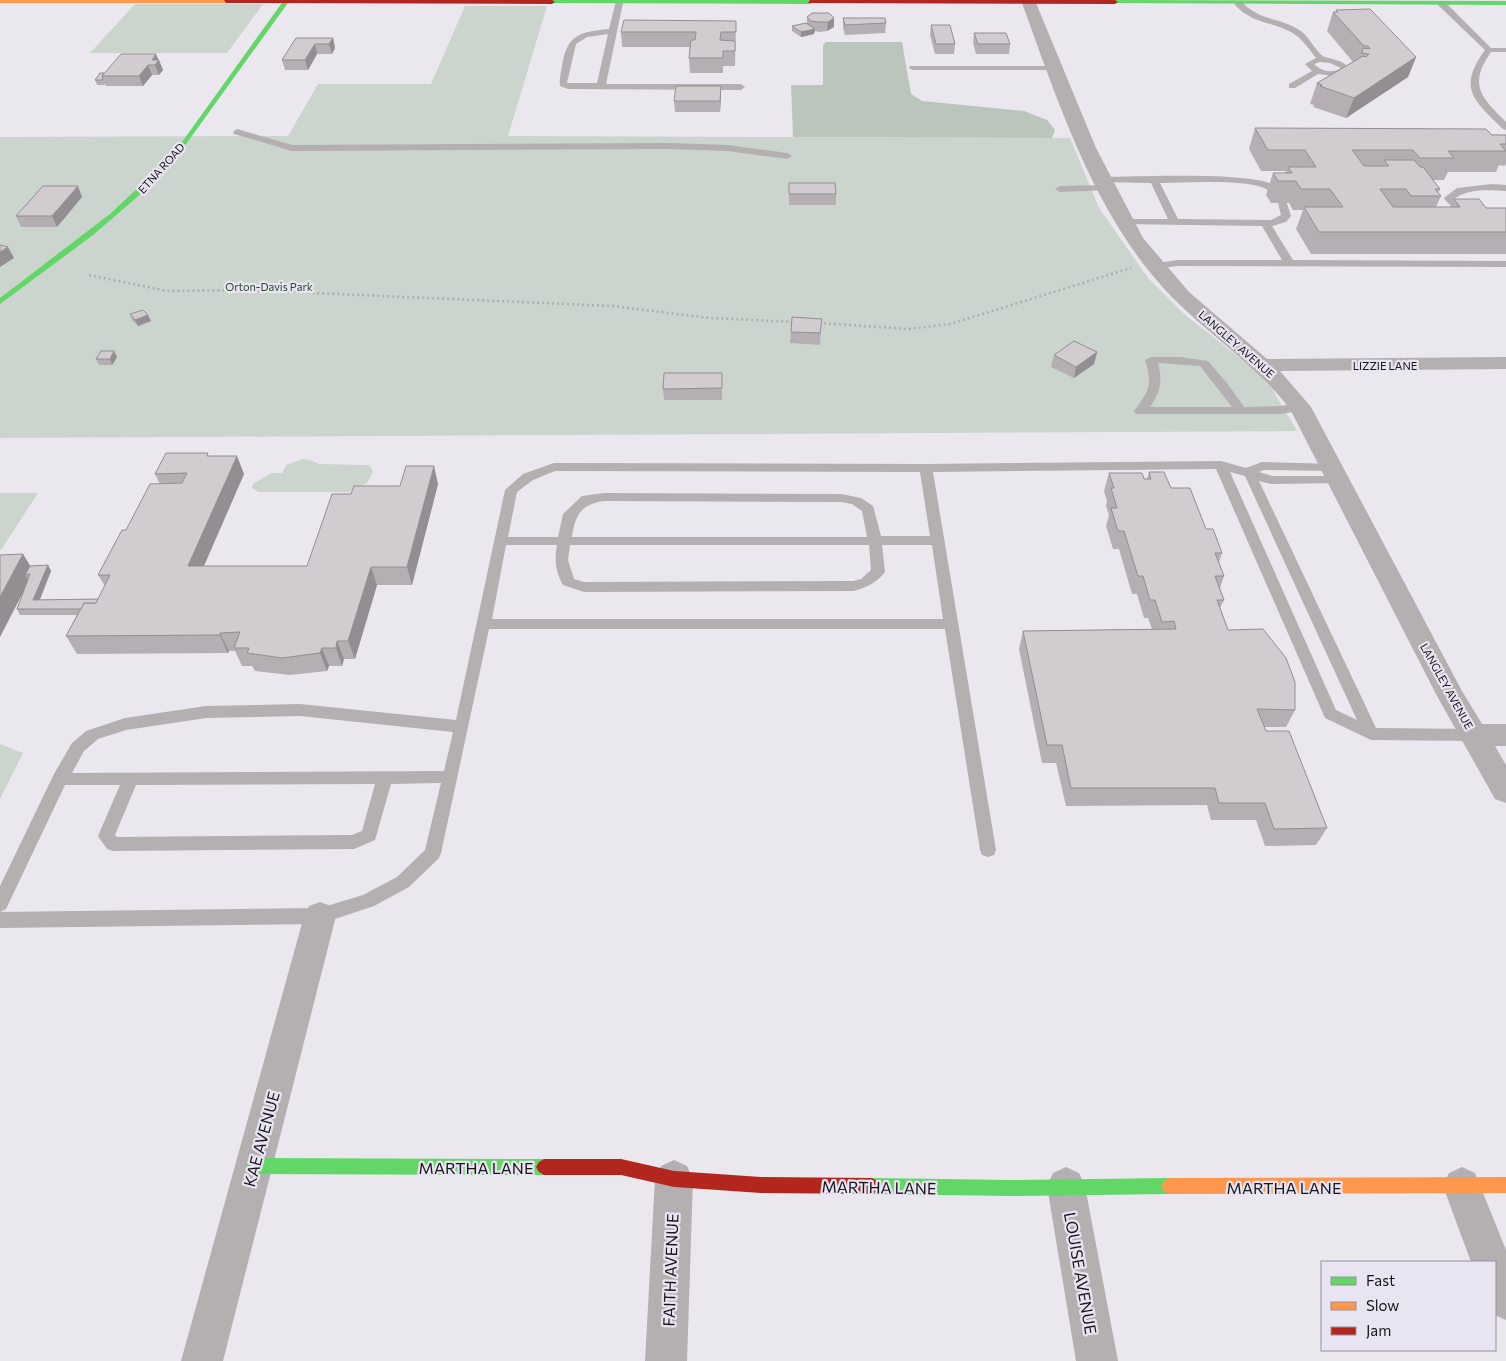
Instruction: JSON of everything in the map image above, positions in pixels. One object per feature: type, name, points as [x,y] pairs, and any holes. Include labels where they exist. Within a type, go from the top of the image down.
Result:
[{"type":"street","points":[[0,1],[1506,4]]},
{"type":"street","name":"ETNA ROAD","points":[[0,302],[95,231],[135,198],[162,170],[186,140],[286,1]]},
{"type":"street","name":"LANGLEY AVENUE","points":[[1030,3],[1054,68],[1104,184],[1124,222],[1153,263],[1192,305],[1263,365],[1300,407],[1442,679],[1506,791]]},
{"type":"street","name":"LIZZIE LANE","points":[[1263,365],[1506,363]]},
{"type":"street","points":[[1474,735],[1506,736]]},
{"type":"street","name":"KAE AVENUE","points":[[202,1361],[320,916]]},
{"type":"street","name":"MARTHA LANE","points":[[254,1166],[621,1167],[674,1179],[761,1185],[1011,1188],[1066,1186],[1506,1185]]},
{"type":"street","name":"FAITH AVENUE","points":[[666,1361],[674,1179]]},
{"type":"street","name":"LOUISE AVENUE","points":[[1066,1186],[1097,1361]]},
{"type":"street","points":[[1462,1186],[1492,1261]]},
{"type":"street","points":[[1496,1274],[1506,1300]]},
{"type":"lane","points":[[601,86],[612,31],[615,2]]},
{"type":"lane","points":[[1238,3],[1248,15],[1256,19],[1299,33],[1322,60]]},
{"type":"lane","points":[[1441,3],[1489,50],[1506,50]]},
{"type":"lane","points":[[612,31],[577,37],[571,44],[563,84],[568,86],[741,87]]},
{"type":"lane","points":[[1489,50],[1478,63],[1473,85],[1477,96],[1506,127]]},
{"type":"lane","points":[[1322,60],[1340,64],[1345,68],[1344,71],[1333,74],[1316,71],[1309,64],[1313,61],[1322,60]]},
{"type":"lane","points":[[913,68],[1054,68]]},
{"type":"lane","points":[[1292,86],[1316,71]]},
{"type":"lane","points":[[237,132],[292,148],[669,146],[728,148],[787,156]]},
{"type":"lane","points":[[1154,180],[1174,222]]},
{"type":"lane","points":[[1060,189],[1154,180],[1253,181],[1272,188],[1280,199],[1286,216],[1282,220],[1265,223],[1124,222]]},
{"type":"lane","points":[[1506,188],[1492,186],[1460,190],[1449,198],[1453,205],[1463,211],[1506,213]]},
{"type":"lane","points":[[1265,223],[1289,263]]},
{"type":"lane","points":[[1153,263],[1506,264]]},
{"type":"lane","points":[[1240,410],[1223,385],[1204,363],[1180,360],[1151,360],[1156,372],[1157,384],[1151,400],[1140,411],[1280,410],[1300,407]]},
{"type":"lane","points":[[0,920],[320,916],[368,901],[403,882],[433,853],[462,727],[512,490],[528,477],[554,467],[926,468],[1221,465],[1272,480],[1336,473]]},
{"type":"lane","points":[[1221,465],[1330,714],[1371,734],[1474,735]]},
{"type":"lane","points":[[926,468],[988,850]]},
{"type":"lane","points":[[1249,472],[1371,734]]},
{"type":"lane","points":[[604,497],[841,498],[856,501],[868,509],[875,541],[878,572],[866,582],[854,586],[584,587],[568,582],[561,560],[568,517],[587,499],[604,497]]},
{"type":"lane","points":[[501,541],[938,540]]},
{"type":"lane","points":[[484,624],[952,624]]},
{"type":"lane","points":[[0,904],[60,779],[78,747],[92,735],[125,724],[206,712],[300,710],[462,727]]},
{"type":"lane","points":[[60,779],[451,776]]},
{"type":"lane","points":[[131,779],[106,836],[113,844],[354,842],[369,834],[385,777]]},
{"type":"path","points":[[819,323],[908,328],[950,324],[1153,263]]},
{"type":"path","points":[[89,274],[167,291],[245,290],[612,306],[710,318],[799,322]]},
{"type":"green space","points":[[135,4],[263,4],[227,53],[90,53]]},
{"type":"green space","name":"Orton-Davis Park","points":[[465,6],[547,6],[508,136],[1070,138],[1099,208],[1148,278],[1184,314],[1255,370],[1272,389],[1297,431],[0,438],[0,137],[288,136],[318,84],[431,84]]},
{"type":"green space","points":[[303,459],[319,464],[367,465],[370,466],[373,472],[367,483],[349,492],[259,492],[252,488],[253,484],[271,473],[282,473],[286,465]]},
{"type":"green space","points":[[0,493],[38,493],[1,550],[0,550]]},
{"type":"green space","points":[[0,744],[23,753],[0,799]]},
{"type":"shaded area","points":[[826,42],[902,42],[911,94],[922,101],[1024,111],[1047,120],[1055,130],[1052,138],[793,137],[791,85],[823,85],[823,45]]},
{"type":"building","points":[[1370,9],[1416,57],[1354,98],[1320,86],[1322,85],[1317,83],[1363,56],[1366,57],[1369,54],[1362,53],[1363,48],[1370,49],[1368,46],[1364,46],[1333,12],[1338,12],[1336,10]]},
{"type":"building","points":[[812,13],[829,13],[834,18],[828,22],[811,21],[807,17]]},
{"type":"building","points":[[843,18],[885,18],[886,23],[845,25]]},
{"type":"building","points":[[624,20],[736,21],[736,32],[721,32],[720,40],[735,41],[735,51],[723,51],[723,58],[689,58],[691,40],[695,40],[696,32],[621,32]]},
{"type":"building","points":[[806,23],[815,29],[801,32],[792,26]]},
{"type":"building","points":[[931,25],[950,25],[955,44],[936,44]]},
{"type":"building","points":[[974,33],[1006,33],[1010,44],[978,44]]},
{"type":"building","points":[[296,38],[333,38],[329,44],[315,44],[305,60],[282,60]]},
{"type":"building","points":[[121,54],[156,54],[152,60],[159,60],[155,65],[148,65],[139,76],[102,76]]},
{"type":"building","points":[[100,73],[104,73],[103,79],[95,80]]},
{"type":"building","points":[[676,86],[721,86],[720,101],[674,101]]},
{"type":"building","points":[[1255,128],[1486,129],[1492,135],[1506,135],[1506,144],[1500,144],[1506,151],[1448,151],[1454,158],[1420,158],[1413,150],[1352,150],[1364,166],[1389,166],[1384,160],[1414,160],[1420,167],[1423,167],[1440,189],[1435,189],[1441,196],[1411,196],[1406,189],[1380,189],[1393,207],[1460,207],[1454,199],[1479,199],[1486,208],[1506,208],[1506,232],[1319,232],[1304,207],[1343,207],[1330,189],[1301,189],[1296,181],[1278,181],[1273,173],[1292,173],[1288,167],[1316,167],[1305,150],[1268,150]]},
{"type":"building","points":[[789,183],[835,183],[836,194],[789,194]]},
{"type":"building","points":[[43,186],[78,186],[52,216],[16,216]]},
{"type":"building","points":[[0,245],[8,247],[0,252]]},
{"type":"building","points":[[143,310],[148,315],[135,320],[130,314]]},
{"type":"building","points":[[792,317],[822,319],[820,333],[791,332]]},
{"type":"building","points":[[1074,341],[1097,352],[1076,367],[1054,355]]},
{"type":"building","points":[[101,351],[114,351],[110,359],[96,359]]},
{"type":"building","points":[[664,373],[722,373],[722,388],[663,389]]},
{"type":"building","points":[[166,453],[208,453],[207,456],[237,456],[188,566],[307,566],[332,494],[351,494],[354,486],[400,486],[406,466],[434,466],[407,567],[371,567],[348,641],[337,641],[336,648],[322,648],[320,653],[282,658],[247,653],[249,648],[234,648],[240,632],[220,633],[220,635],[66,636],[84,603],[96,603],[110,575],[98,575],[122,530],[126,530],[150,484],[182,483],[187,473],[155,474]]},
{"type":"building","points":[[1149,472],[1164,472],[1171,488],[1190,488],[1206,529],[1213,529],[1222,553],[1215,553],[1224,576],[1215,576],[1224,600],[1217,600],[1228,630],[1263,629],[1286,658],[1295,682],[1295,710],[1257,709],[1266,731],[1289,731],[1327,828],[1274,829],[1265,803],[1219,803],[1215,788],[1071,788],[1062,745],[1047,745],[1023,631],[1176,629],[1174,621],[1162,622],[1155,600],[1150,600],[1143,576],[1138,576],[1124,531],[1118,531],[1111,508],[1117,508],[1111,488],[1114,488],[1109,473],[1142,473],[1144,479],[1151,479]]},
{"type":"building","points":[[23,554],[0,597],[0,555]]},
{"type":"building","points":[[48,565],[33,600],[98,599],[96,603],[84,603],[81,609],[17,609],[30,574],[25,575],[30,566]]},
{"type":"traffic: fast","points":[[0,302],[112,215],[174,157],[287,0]]},
{"type":"traffic: fast","points":[[552,2],[810,2]]},
{"type":"traffic: fast","points":[[1115,2],[1506,3]]},
{"type":"traffic: fast","points":[[254,1166],[544,1167]]},
{"type":"traffic: fast","points":[[872,1186],[1011,1188],[1169,1186]]},
{"type":"traffic: slow","points":[[0,1],[226,1]]},
{"type":"traffic: slow","points":[[1169,1186],[1506,1185]]},
{"type":"traffic: jam","points":[[226,1],[552,2]]},
{"type":"traffic: jam","points":[[810,2],[1115,2]]},
{"type":"traffic: jam","points":[[544,1167],[621,1167],[674,1179],[761,1185],[872,1186]]}]
